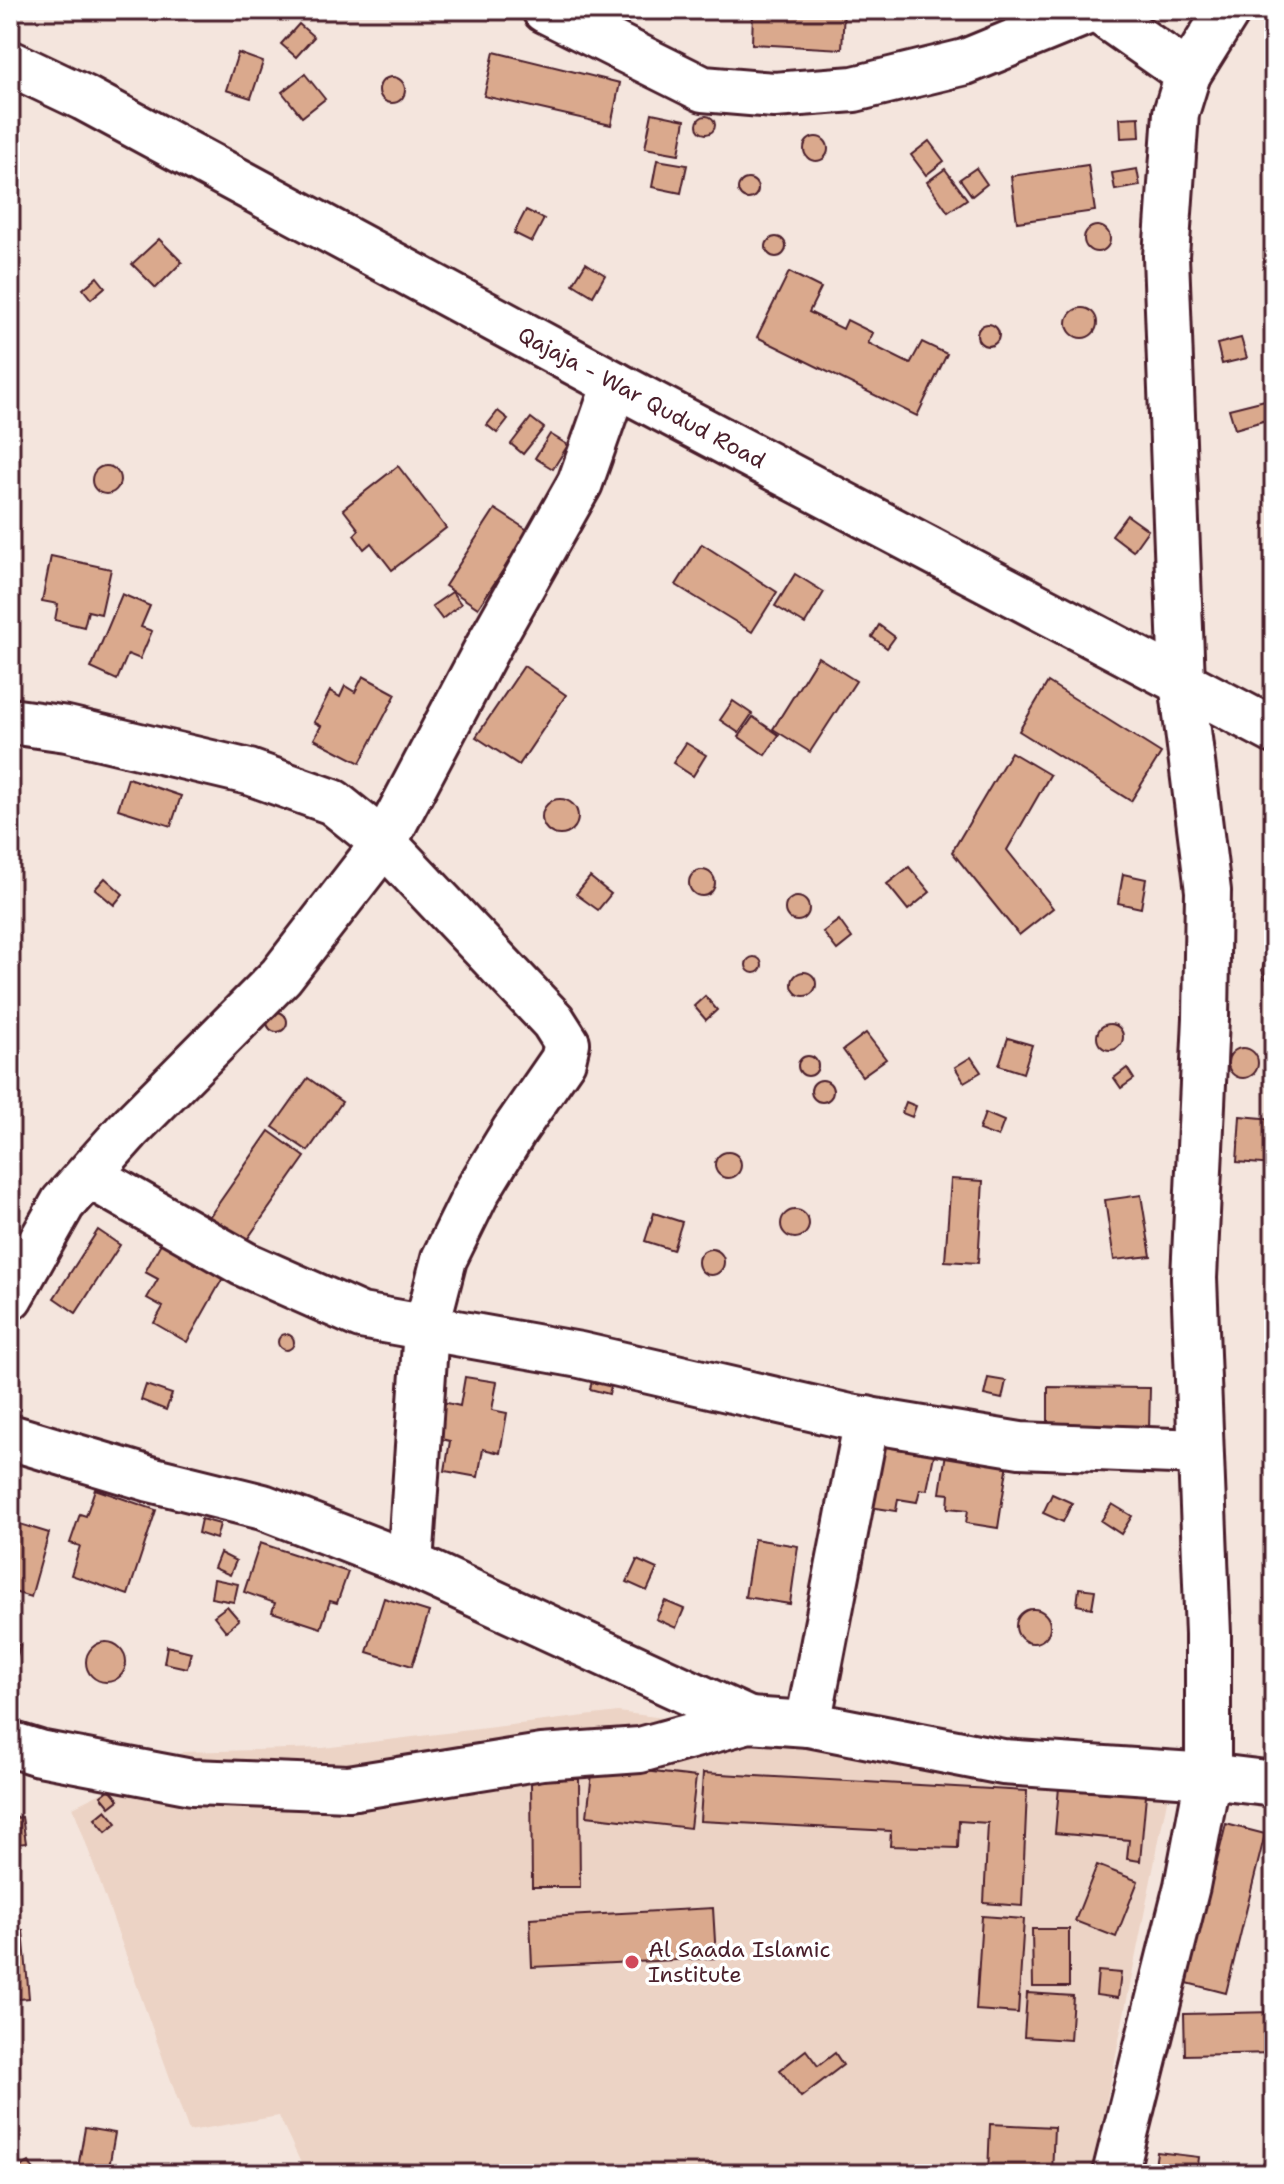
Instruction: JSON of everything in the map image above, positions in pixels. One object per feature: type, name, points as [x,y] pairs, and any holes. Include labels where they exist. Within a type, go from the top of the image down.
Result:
[{"type":"street","points":[[545,10],[703,89],[774,95],[854,89],[965,62],[1094,10],[1188,74]]},
{"type":"street","points":[[1115,2174],[1187,1886],[1208,1776],[1208,1634],[1194,1278],[1206,1018],[1208,891],[1182,682],[1166,256],[1176,113],[1188,74],[1228,10]]},
{"type":"street","name":"Qajaja - War Qudud Road","points":[[10,63],[84,98],[615,384],[1274,731]]},
{"type":"street","points":[[10,1297],[63,1203],[128,1130],[281,976],[384,843],[486,650],[580,483],[615,384]]},
{"type":"street","points":[[10,721],[67,729],[249,772],[333,802],[384,843],[448,913],[504,967],[553,1021],[567,1043],[563,1060],[478,1190],[444,1259],[426,1329],[410,1564]]},
{"type":"street","points":[[90,1176],[244,1264],[361,1316],[580,1355],[867,1419],[1020,1445],[1199,1452]]},
{"type":"street","points":[[808,1724],[867,1419]]},
{"type":"street","points":[[10,1437],[150,1479],[263,1507],[410,1564],[749,1720]]},
{"type":"street","points":[[10,1744],[39,1753],[192,1782],[349,1788],[542,1757],[640,1750],[749,1720],[808,1724],[1003,1762],[1208,1776],[1274,1784]]},
{"type":"shaded area","name":"Al Saada Islamic Institute","points":[[618,1712],[1170,1785],[1092,2174],[306,2174],[279,2116],[189,2131],[73,1807],[183,1752],[323,1748]]},
{"type":"building","points":[[753,10],[844,10],[842,49],[752,44]]},
{"type":"building","points":[[299,24],[314,37],[296,57],[281,44]]},
{"type":"building","points":[[494,52],[620,83],[611,125],[484,96]]},
{"type":"building","points":[[238,53],[263,62],[251,98],[226,90]]},
{"type":"building","points":[[305,74],[325,99],[302,117],[282,92]]},
{"type":"building","points":[[392,77],[401,81],[405,90],[401,99],[392,103],[383,99],[379,90],[383,81]]},
{"type":"building","points":[[652,113],[685,120],[679,154],[645,148]]},
{"type":"building","points":[[706,116],[715,125],[706,134],[697,125]]},
{"type":"building","points":[[1139,117],[1140,137],[1121,138],[1120,118]]},
{"type":"building","points":[[816,137],[825,140],[828,149],[825,158],[816,161],[807,158],[804,149],[807,140]]},
{"type":"building","points":[[929,141],[944,161],[926,175],[911,155]]},
{"type":"building","points":[[657,160],[687,165],[681,193],[652,187]]},
{"type":"building","points":[[1088,165],[1095,211],[1017,222],[1011,176]]},
{"type":"building","points":[[976,168],[987,184],[972,196],[960,179]]},
{"type":"building","points":[[945,169],[967,199],[948,212],[927,182]]},
{"type":"building","points":[[1137,169],[1140,186],[1115,190],[1112,173]]},
{"type":"building","points":[[744,179],[752,179],[758,189],[752,199],[744,199],[738,193],[738,185]]},
{"type":"building","points":[[526,210],[544,219],[532,242],[514,233]]},
{"type":"building","points":[[1097,226],[1106,230],[1110,239],[1106,248],[1097,252],[1088,248],[1084,239],[1088,230]]},
{"type":"building","points":[[776,237],[783,240],[786,247],[783,254],[776,257],[769,254],[766,247],[769,240]]},
{"type":"building","points":[[159,239],[182,262],[156,288],[132,264]]},
{"type":"building","points":[[586,263],[605,275],[593,296],[573,284]]},
{"type":"building","points":[[789,272],[821,288],[809,312],[843,329],[847,320],[873,333],[868,343],[910,364],[922,342],[947,354],[917,416],[757,337]]},
{"type":"building","points":[[97,277],[105,287],[91,299],[83,289]]},
{"type":"building","points":[[1082,308],[1093,312],[1097,323],[1093,334],[1082,338],[1071,334],[1067,323],[1071,312]]},
{"type":"building","points":[[984,324],[992,324],[999,335],[992,346],[984,346],[977,339],[977,331]]},
{"type":"building","points":[[1241,338],[1247,358],[1222,364],[1217,344]]},
{"type":"building","points":[[1265,400],[1270,419],[1235,429],[1229,409]]},
{"type":"building","points":[[498,411],[508,419],[497,433],[487,425]]},
{"type":"building","points":[[531,418],[544,428],[523,454],[511,444]]},
{"type":"building","points":[[550,434],[568,445],[553,469],[535,458]]},
{"type":"building","points":[[106,466],[116,470],[120,480],[116,490],[106,494],[96,490],[92,480],[96,470]]},
{"type":"building","points":[[398,466],[446,528],[392,570],[371,543],[364,549],[354,535],[359,530],[343,509]]},
{"type":"building","points":[[495,509],[529,531],[478,608],[445,586]]},
{"type":"building","points":[[1127,515],[1148,530],[1133,551],[1112,535]]},
{"type":"building","points":[[702,544],[777,592],[752,632],[676,585]]},
{"type":"building","points":[[51,556],[111,569],[101,614],[88,611],[84,627],[55,620],[58,604],[42,601]]},
{"type":"building","points":[[795,574],[824,592],[805,624],[775,606]]},
{"type":"building","points":[[452,592],[461,604],[442,619],[432,606]]},
{"type":"building","points":[[122,594],[150,606],[141,627],[152,631],[140,659],[128,654],[117,680],[91,668]]},
{"type":"building","points":[[879,625],[895,637],[887,648],[872,637]]},
{"type":"building","points":[[818,657],[856,681],[810,752],[773,729]]},
{"type":"building","points":[[524,666],[566,695],[519,765],[476,737]]},
{"type":"building","points":[[363,676],[396,694],[360,763],[314,739],[321,726],[314,722],[330,691],[340,697],[345,686],[355,692]]},
{"type":"building","points":[[1048,682],[1161,753],[1131,801],[1019,731]]},
{"type":"building","points":[[733,701],[752,714],[739,733],[720,720]]},
{"type":"building","points":[[753,717],[779,735],[765,755],[739,737]]},
{"type":"building","points":[[686,743],[706,755],[693,776],[673,763]]},
{"type":"building","points":[[1011,752],[1050,775],[1007,850],[1053,908],[1019,935],[952,852]]},
{"type":"building","points":[[128,778],[181,796],[171,826],[118,809]]},
{"type":"building","points":[[560,799],[573,804],[578,817],[573,830],[560,835],[547,830],[542,817],[547,804]]},
{"type":"building","points":[[909,867],[930,892],[908,910],[887,884]]},
{"type":"building","points":[[702,870],[711,874],[715,883],[711,892],[702,896],[693,892],[689,883],[693,874]]},
{"type":"building","points":[[1123,874],[1146,879],[1141,908],[1118,903]]},
{"type":"building","points":[[590,877],[611,894],[598,910],[576,894]]},
{"type":"building","points":[[105,878],[123,894],[114,905],[95,889]]},
{"type":"building","points":[[797,897],[805,901],[809,909],[805,917],[797,921],[789,917],[785,909],[789,901]]},
{"type":"building","points":[[839,920],[852,938],[837,950],[823,932]]},
{"type":"building","points":[[751,957],[757,957],[762,965],[760,971],[751,973],[746,968],[746,962]]},
{"type":"building","points":[[1274,957],[1274,983],[1265,978],[1262,970],[1264,962]]},
{"type":"building","points":[[804,972],[813,975],[816,984],[813,993],[804,996],[795,993],[792,984],[795,975]]},
{"type":"building","points":[[705,996],[717,1010],[706,1020],[694,1006]]},
{"type":"building","points":[[277,1012],[284,1015],[287,1022],[284,1029],[277,1032],[270,1029],[267,1022],[270,1015]]},
{"type":"building","points":[[1110,1024],[1119,1028],[1123,1037],[1119,1046],[1110,1050],[1101,1046],[1097,1037],[1101,1028]]},
{"type":"building","points":[[866,1033],[886,1059],[862,1076],[843,1050]]},
{"type":"building","points":[[1008,1038],[1032,1045],[1023,1073],[999,1065]]},
{"type":"building","points":[[1243,1048],[1249,1049],[1257,1057],[1257,1069],[1249,1077],[1243,1078],[1237,1077],[1229,1069],[1228,1063],[1229,1057],[1237,1049]]},
{"type":"building","points":[[808,1056],[815,1059],[818,1066],[815,1073],[808,1076],[801,1073],[798,1066],[801,1059]]},
{"type":"building","points":[[971,1057],[981,1072],[964,1082],[955,1067]]},
{"type":"building","points":[[1127,1068],[1134,1079],[1121,1088],[1114,1078]]},
{"type":"building","points":[[308,1078],[342,1102],[308,1151],[273,1127]]},
{"type":"building","points":[[818,1080],[826,1080],[833,1091],[826,1102],[818,1102],[811,1095],[811,1087]]},
{"type":"building","points":[[906,1102],[916,1106],[912,1117],[902,1113]]},
{"type":"building","points":[[985,1113],[1004,1121],[998,1137],[979,1130]]},
{"type":"building","points":[[1240,1116],[1274,1119],[1274,1165],[1237,1162]]},
{"type":"building","points":[[269,1131],[305,1157],[241,1248],[205,1223]]},
{"type":"building","points":[[728,1152],[737,1156],[741,1165],[737,1174],[728,1178],[719,1174],[715,1165],[719,1156]]},
{"type":"building","points":[[951,1179],[983,1181],[978,1263],[945,1261]]},
{"type":"building","points":[[1141,1195],[1151,1256],[1114,1260],[1105,1200]]},
{"type":"building","points":[[795,1210],[805,1214],[809,1224],[805,1234],[795,1238],[785,1234],[781,1224],[785,1214]]},
{"type":"building","points":[[654,1213],[682,1222],[673,1250],[645,1241]]},
{"type":"building","points":[[98,1230],[120,1245],[76,1313],[54,1298]]},
{"type":"building","points":[[161,1243],[223,1278],[187,1342],[154,1323],[163,1307],[147,1298],[158,1279],[145,1272]]},
{"type":"building","points":[[711,1249],[720,1253],[724,1262],[720,1271],[711,1275],[702,1271],[698,1262],[702,1253]]},
{"type":"building","points":[[286,1334],[292,1336],[292,1348],[286,1350],[280,1348],[278,1342],[280,1336]]},
{"type":"building","points":[[595,1367],[615,1371],[609,1394],[590,1389]]},
{"type":"building","points":[[465,1377],[497,1382],[492,1410],[507,1413],[500,1453],[483,1449],[478,1477],[445,1471],[450,1441],[437,1438],[443,1402],[460,1406]]},
{"type":"building","points":[[988,1378],[1006,1381],[1002,1399],[984,1395]]},
{"type":"building","points":[[146,1385],[172,1394],[166,1410],[141,1400]]},
{"type":"building","points":[[1048,1387],[1150,1388],[1149,1430],[1048,1428]]},
{"type":"building","points":[[875,1434],[936,1445],[927,1490],[920,1489],[917,1502],[898,1499],[896,1511],[863,1506]]},
{"type":"building","points":[[947,1446],[1009,1456],[998,1528],[966,1523],[968,1510],[948,1508],[949,1494],[940,1493]]},
{"type":"building","points":[[95,1489],[156,1510],[128,1595],[71,1575],[80,1546],[70,1543],[80,1514],[86,1516]]},
{"type":"building","points":[[1052,1494],[1072,1503],[1063,1522],[1043,1513]]},
{"type":"building","points":[[1112,1504],[1132,1516],[1121,1534],[1101,1521]]},
{"type":"building","points":[[201,1519],[220,1524],[216,1539],[198,1533]]},
{"type":"building","points":[[10,1521],[49,1533],[31,1597],[10,1591]]},
{"type":"building","points":[[754,1539],[798,1546],[790,1604],[745,1597]]},
{"type":"building","points":[[260,1543],[348,1572],[337,1603],[330,1601],[321,1628],[272,1612],[275,1603],[244,1592]]},
{"type":"building","points":[[220,1553],[236,1561],[230,1575],[214,1568]]},
{"type":"building","points":[[637,1560],[657,1569],[647,1591],[627,1582]]},
{"type":"building","points":[[214,1579],[238,1584],[234,1602],[211,1598]]},
{"type":"building","points":[[1079,1588],[1095,1590],[1092,1608],[1077,1605]]},
{"type":"building","points":[[384,1598],[429,1612],[412,1666],[367,1652]]},
{"type":"building","points":[[665,1601],[684,1609],[676,1628],[656,1619]]},
{"type":"building","points":[[227,1606],[239,1620],[226,1631],[214,1616]]},
{"type":"building","points":[[1033,1609],[1045,1614],[1050,1626],[1045,1638],[1033,1643],[1021,1638],[1016,1626],[1021,1614]]},
{"type":"building","points":[[106,1642],[120,1648],[126,1662],[120,1676],[106,1682],[92,1676],[86,1662],[92,1648]]},
{"type":"building","points":[[10,1643],[20,1645],[14,1667],[10,1666]]},
{"type":"building","points":[[167,1646],[191,1652],[187,1668],[164,1663]]},
{"type":"building","points":[[593,1765],[696,1777],[690,1828],[587,1816]]},
{"type":"building","points":[[703,1773],[1027,1791],[1022,1906],[984,1903],[988,1823],[959,1821],[958,1848],[890,1846],[891,1831],[700,1821]]},
{"type":"building","points":[[531,1779],[579,1779],[580,1887],[532,1887]]},
{"type":"building","points":[[1059,1787],[1146,1795],[1140,1861],[1127,1859],[1129,1840],[1055,1833]]},
{"type":"building","points":[[110,1789],[119,1800],[110,1807],[101,1796]]},
{"type":"building","points":[[106,1810],[117,1823],[106,1832],[95,1819]]},
{"type":"building","points":[[22,1817],[26,1843],[10,1845],[10,1819]]},
{"type":"building","points":[[1226,1824],[1265,1834],[1226,1993],[1187,1983]]},
{"type":"building","points":[[1097,1865],[1138,1881],[1116,1937],[1075,1921]]},
{"type":"building","points":[[713,1908],[716,1958],[532,1967],[530,1918]]},
{"type":"building","points":[[982,1916],[1024,1919],[1018,2013],[976,2010]]},
{"type":"building","points":[[1032,1929],[1069,1929],[1069,1987],[1033,1987]]},
{"type":"building","points":[[23,1930],[29,1998],[10,2000],[10,1931]]},
{"type":"building","points":[[1098,1971],[1121,1973],[1118,1998],[1096,1995]]},
{"type":"building","points":[[1027,1993],[1073,1996],[1070,2040],[1024,2037]]},
{"type":"building","points":[[1274,2012],[1274,2053],[1185,2055],[1184,2014]]},
{"type":"building","points":[[806,2050],[818,2066],[835,2053],[843,2065],[801,2097],[780,2070]]},
{"type":"building","points":[[990,2124],[1054,2127],[1052,2174],[988,2174]]},
{"type":"building","points":[[85,2128],[115,2133],[108,2173],[78,2168]]},
{"type":"building","points":[[1157,2152],[1199,2157],[1197,2174],[1154,2174]]},
{"type":"building","points":[[29,2162],[36,2174],[10,2174],[10,2173]]},
{"type":"building","points":[[1271,2163],[1274,2174],[1254,2174]]},
{"type":"place","name":"Al Saada Islamic Institute","points":[[632,1962]]}]
